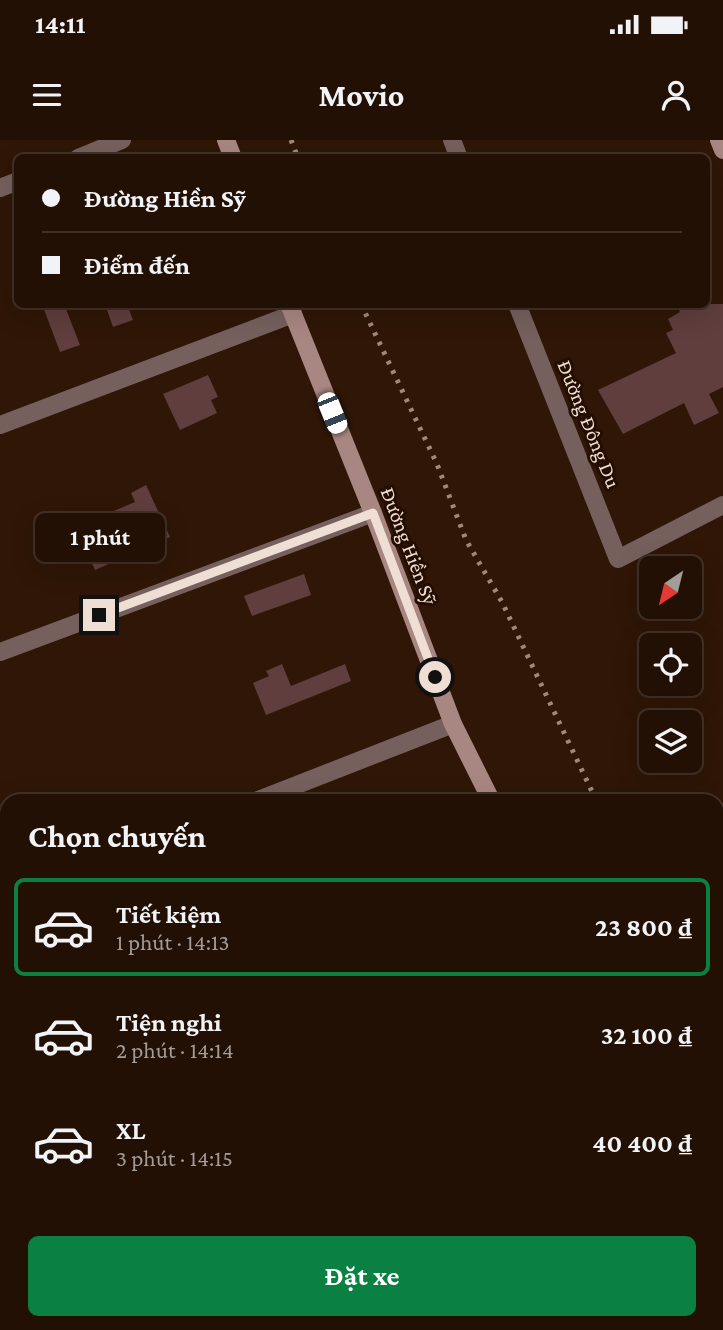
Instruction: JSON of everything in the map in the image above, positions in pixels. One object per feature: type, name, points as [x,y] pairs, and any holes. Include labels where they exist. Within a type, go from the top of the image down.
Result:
[{"type":"street","points":[[88,154],[122,140]]},
{"type":"street","points":[[719,140],[723,149]]},
{"type":"street","name":"Đường Đông Du","points":[[519,308],[618,559],[723,505]]},
{"type":"street","points":[[0,425],[291,309]]},
{"type":"street","name":"Đường Hiền Sỹ","points":[[291,309],[373,513],[453,724],[488,794]]},
{"type":"street","points":[[0,652],[373,513]]},
{"type":"street","points":[[274,794],[453,724]]},
{"type":"building","points":[[710,304],[723,304],[723,387],[709,394],[719,413],[694,425],[684,403],[623,434],[598,390],[676,353],[666,333],[673,330],[668,319],[680,312],[678,308],[710,308]]},
{"type":"building","points":[[44,308],[66,308],[80,345],[60,352]]},
{"type":"building","points":[[106,308],[128,308],[133,320],[113,327]]},
{"type":"building","points":[[208,375],[218,397],[211,400],[217,413],[180,430],[163,394]]},
{"type":"building","points":[[146,485],[170,537],[95,570],[76,527],[135,502],[131,493]]},
{"type":"building","points":[[304,574],[311,595],[252,616],[244,596]]},
{"type":"building","points":[[282,664],[291,686],[345,664],[351,681],[266,715],[253,683],[269,676],[266,671]]},
{"type":"railway","points":[[291,140],[296,154]]},
{"type":"railway","points":[[363,308],[437,464],[466,540],[502,602],[593,794]]},
{"type":"route","points":[[99,615],[373,513],[435,677]]}]
